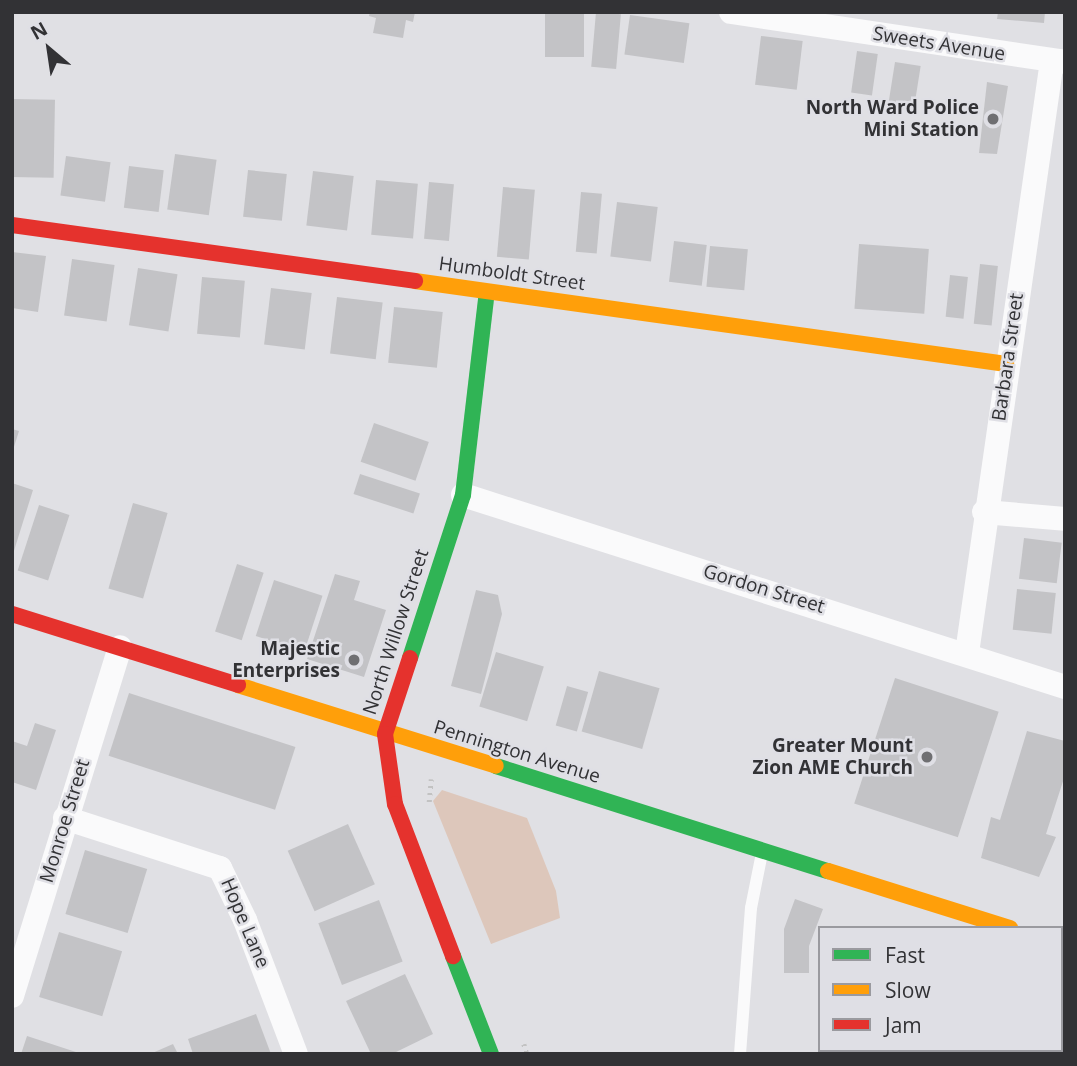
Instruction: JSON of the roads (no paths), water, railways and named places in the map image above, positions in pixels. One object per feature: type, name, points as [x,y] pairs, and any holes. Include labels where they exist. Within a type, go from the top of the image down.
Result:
[{"type":"street","name":"Sweets Avenue","points":[[731,12],[1058,62]]},
{"type":"street","name":"Barbara Street","points":[[967,653],[1006,364],[1058,62]]},
{"type":"street","name":"Humboldt Street","points":[[12,225],[1006,364]]},
{"type":"street","name":"North Willow Street","points":[[487,292],[463,495],[384,734],[395,804],[491,1054]]},
{"type":"street","name":"Gordon Street","points":[[463,495],[967,653],[1065,687]]},
{"type":"street","points":[[984,512],[1065,519]]},
{"type":"street","name":"Pennington Avenue","points":[[12,614],[384,734],[763,849],[1005,926]]},
{"type":"street","name":"Monroe Street","points":[[12,996],[65,818],[120,648]]},
{"type":"street","name":"Hope Lane","points":[[65,818],[220,868],[245,920],[296,1054]]},
{"type":"lane","points":[[740,1054],[751,908],[763,849]]},
{"type":"place","name":"North Ward Police Mini Station","points":[[993,119]]},
{"type":"place","name":"Majestic Enterprises","points":[[354,660]]},
{"type":"place","name":"Greater Mount Zion AME Church","points":[[927,757]]}]
